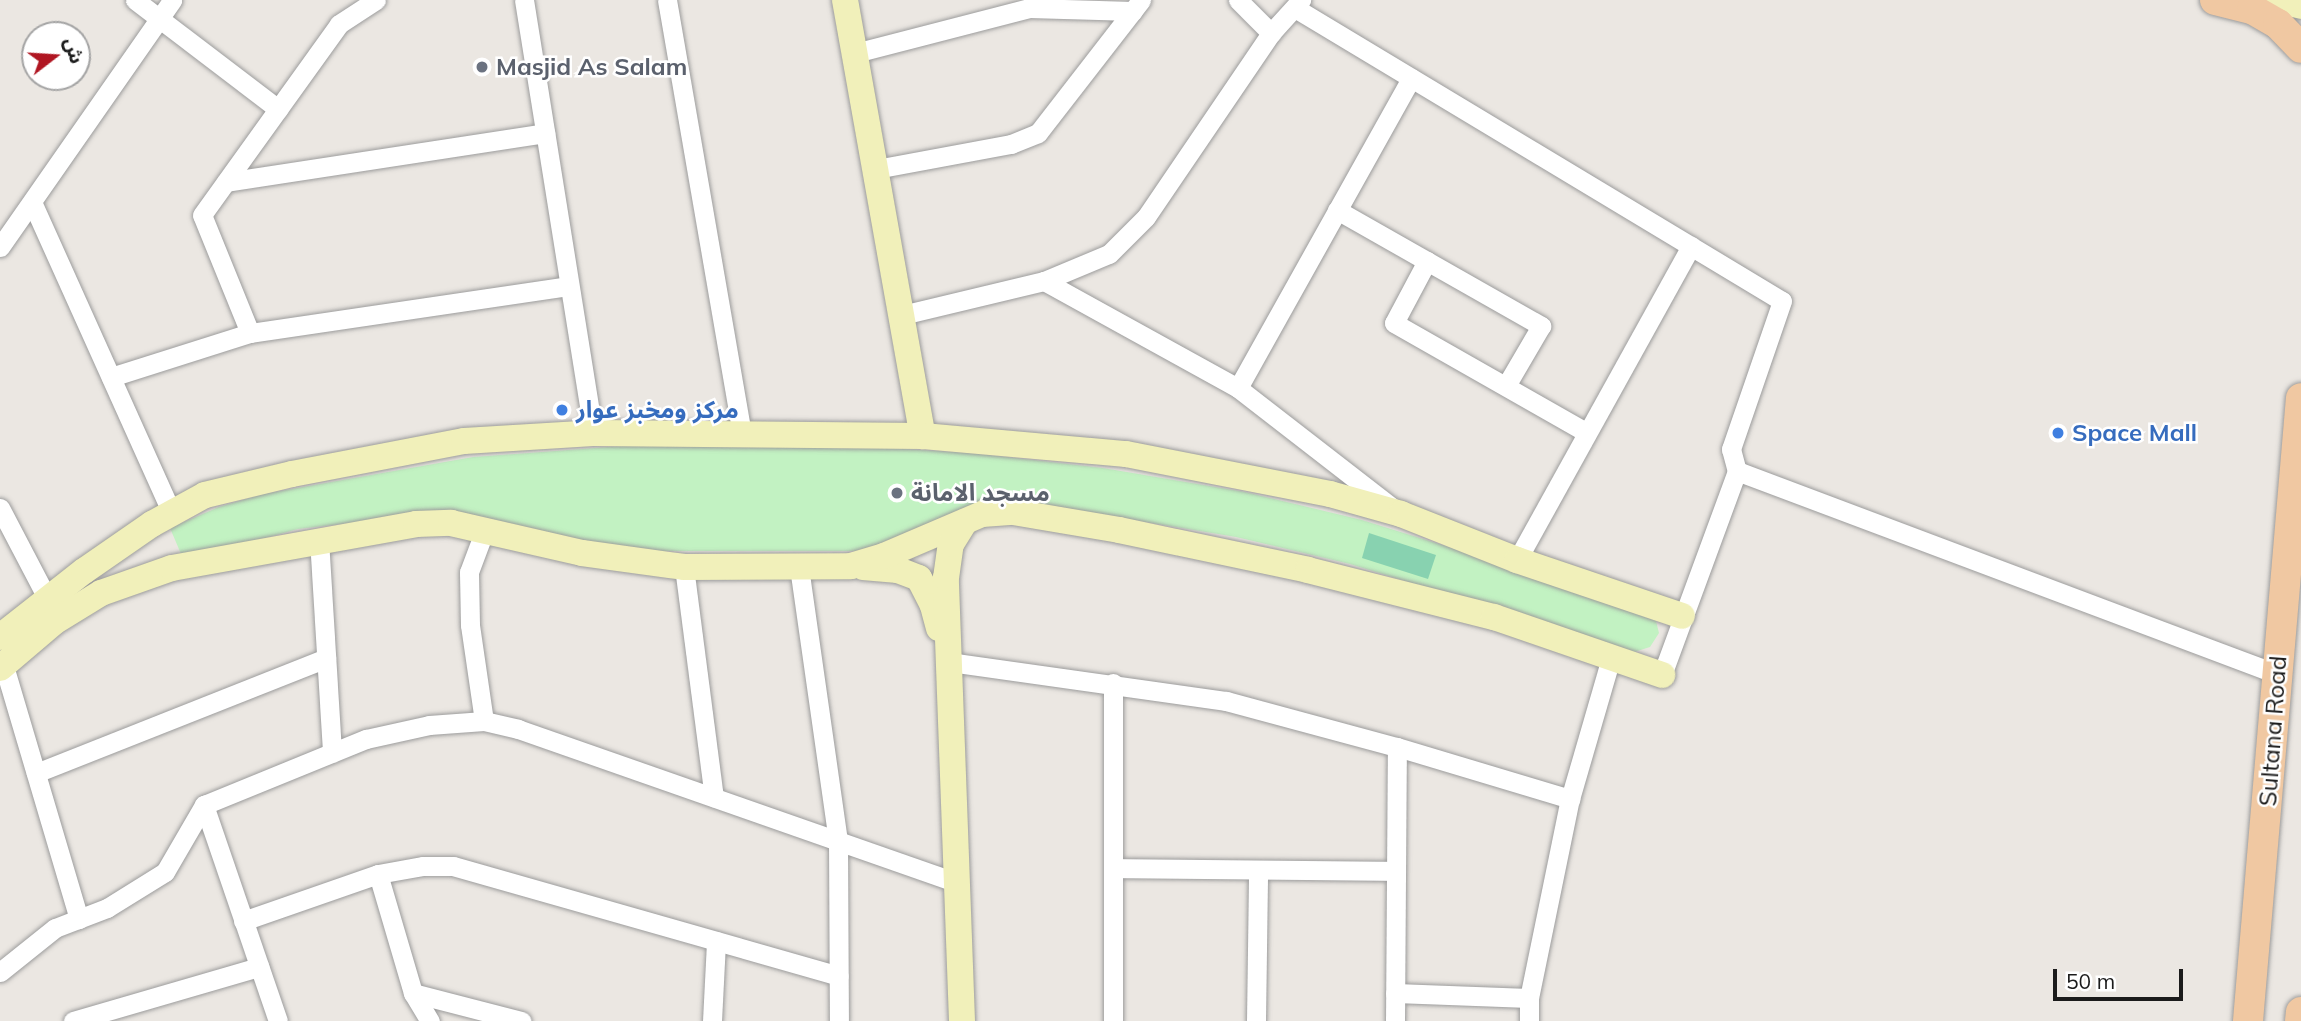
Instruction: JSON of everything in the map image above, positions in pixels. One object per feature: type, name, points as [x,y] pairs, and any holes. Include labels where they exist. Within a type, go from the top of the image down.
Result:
[{"type":"main road","points":[[845,0],[923,436]]},
{"type":"main road","points":[[2215,0],[2252,9],[2278,24],[2301,48]]},
{"type":"main road","points":[[2276,0],[2301,6]]},
{"type":"main road","name":"Sultana Road","points":[[2248,1021],[2265,848],[2301,398]]},
{"type":"main road","points":[[0,636],[47,598],[152,523],[205,495],[292,474],[464,441],[593,433],[923,436],[1126,454],[1330,494],[1401,514],[1517,560],[1682,616]]},
{"type":"main road","points":[[851,566],[982,514],[1013,512],[1119,530],[1307,570],[1494,617],[1662,676]]},
{"type":"main road","points":[[962,1021],[946,578],[951,544],[965,522]]},
{"type":"main road","points":[[2,667],[54,622],[101,593],[172,568],[319,539],[416,524],[451,523],[582,553],[684,567],[851,566],[898,570],[919,578],[933,607],[949,662]]},
{"type":"main road","points":[[2300,1021],[2301,1012]]},
{"type":"street","points":[[135,0],[278,109]]},
{"type":"street","points":[[0,247],[173,0]]},
{"type":"street","points":[[250,333],[202,215],[339,24],[376,0]]},
{"type":"street","points":[[524,0],[593,433]]},
{"type":"street","points":[[667,0],[742,434]]},
{"type":"street","points":[[1238,0],[1271,33]]},
{"type":"street","points":[[855,53],[1028,4],[1137,6]]},
{"type":"street","points":[[902,315],[1044,281],[1109,254],[1146,217],[1271,33],[1298,4],[1411,78],[1782,301],[1731,449],[1737,471],[1662,676]]},
{"type":"street","points":[[876,169],[1011,144],[1038,133],[1137,6]]},
{"type":"street","points":[[1238,388],[1411,78]]},
{"type":"street","points":[[226,182],[545,133]]},
{"type":"street","points":[[32,202],[172,513]]},
{"type":"street","points":[[1338,210],[1541,326],[1506,386]]},
{"type":"street","points":[[1517,560],[1690,246]]},
{"type":"street","points":[[1427,261],[1394,323],[1586,432]]},
{"type":"street","points":[[1044,281],[1238,388],[1401,514]]},
{"type":"street","points":[[111,377],[250,333],[569,286]]},
{"type":"street","points":[[1737,471],[2277,674]]},
{"type":"street","points":[[0,508],[47,598]]},
{"type":"street","points":[[484,531],[469,572],[470,625],[484,721]]},
{"type":"street","points":[[319,539],[332,753]]},
{"type":"street","points":[[799,566],[838,841],[839,1021]]},
{"type":"street","points":[[684,567],[714,797]]},
{"type":"street","points":[[1529,1021],[1530,998],[1570,799],[1611,657]]},
{"type":"street","points":[[36,774],[143,728],[326,658]]},
{"type":"street","points":[[949,662],[1226,701],[1397,747],[1570,799]]},
{"type":"street","points":[[2,667],[79,919]]},
{"type":"street","points":[[1113,683],[1113,1021]]},
{"type":"street","points":[[0,972],[13,958],[55,928],[107,908],[165,872],[204,805],[366,739],[429,725],[484,721],[569,745],[957,883]]},
{"type":"street","points":[[1395,1021],[1397,747]]},
{"type":"street","points":[[204,805],[278,1021]]},
{"type":"street","points":[[243,921],[378,874],[424,866],[453,866],[839,976]]},
{"type":"street","points":[[1113,868],[1396,871]]},
{"type":"street","points":[[1256,1021],[1258,870]]},
{"type":"street","points":[[378,874],[413,993],[430,1021]]},
{"type":"street","points":[[712,1021],[716,941]]},
{"type":"street","points":[[73,1021],[123,1013],[259,967]]},
{"type":"street","points":[[413,993],[521,1021]]},
{"type":"street","points":[[1395,993],[1530,998]]},
{"type":"green space","points":[[804,443],[971,453],[1103,468],[1245,492],[1362,520],[1642,607],[1655,617],[1659,633],[1650,647],[1634,652],[1350,564],[1236,537],[1097,514],[978,505],[866,551],[594,551],[429,514],[298,529],[184,561],[170,528],[219,507],[263,494],[473,457],[635,445]]},
{"type":"green space","points":[[1369,533],[1436,555],[1428,579],[1362,558]]},
{"type":"place","name":"Masjid As Salam","points":[[482,67]]},
{"type":"place","name":"مركز ومخبز عوار","points":[[562,410]]},
{"type":"place","name":"Space Mall","points":[[2058,433]]},
{"type":"place","name":"مسجد الامانة","points":[[897,493]]}]
